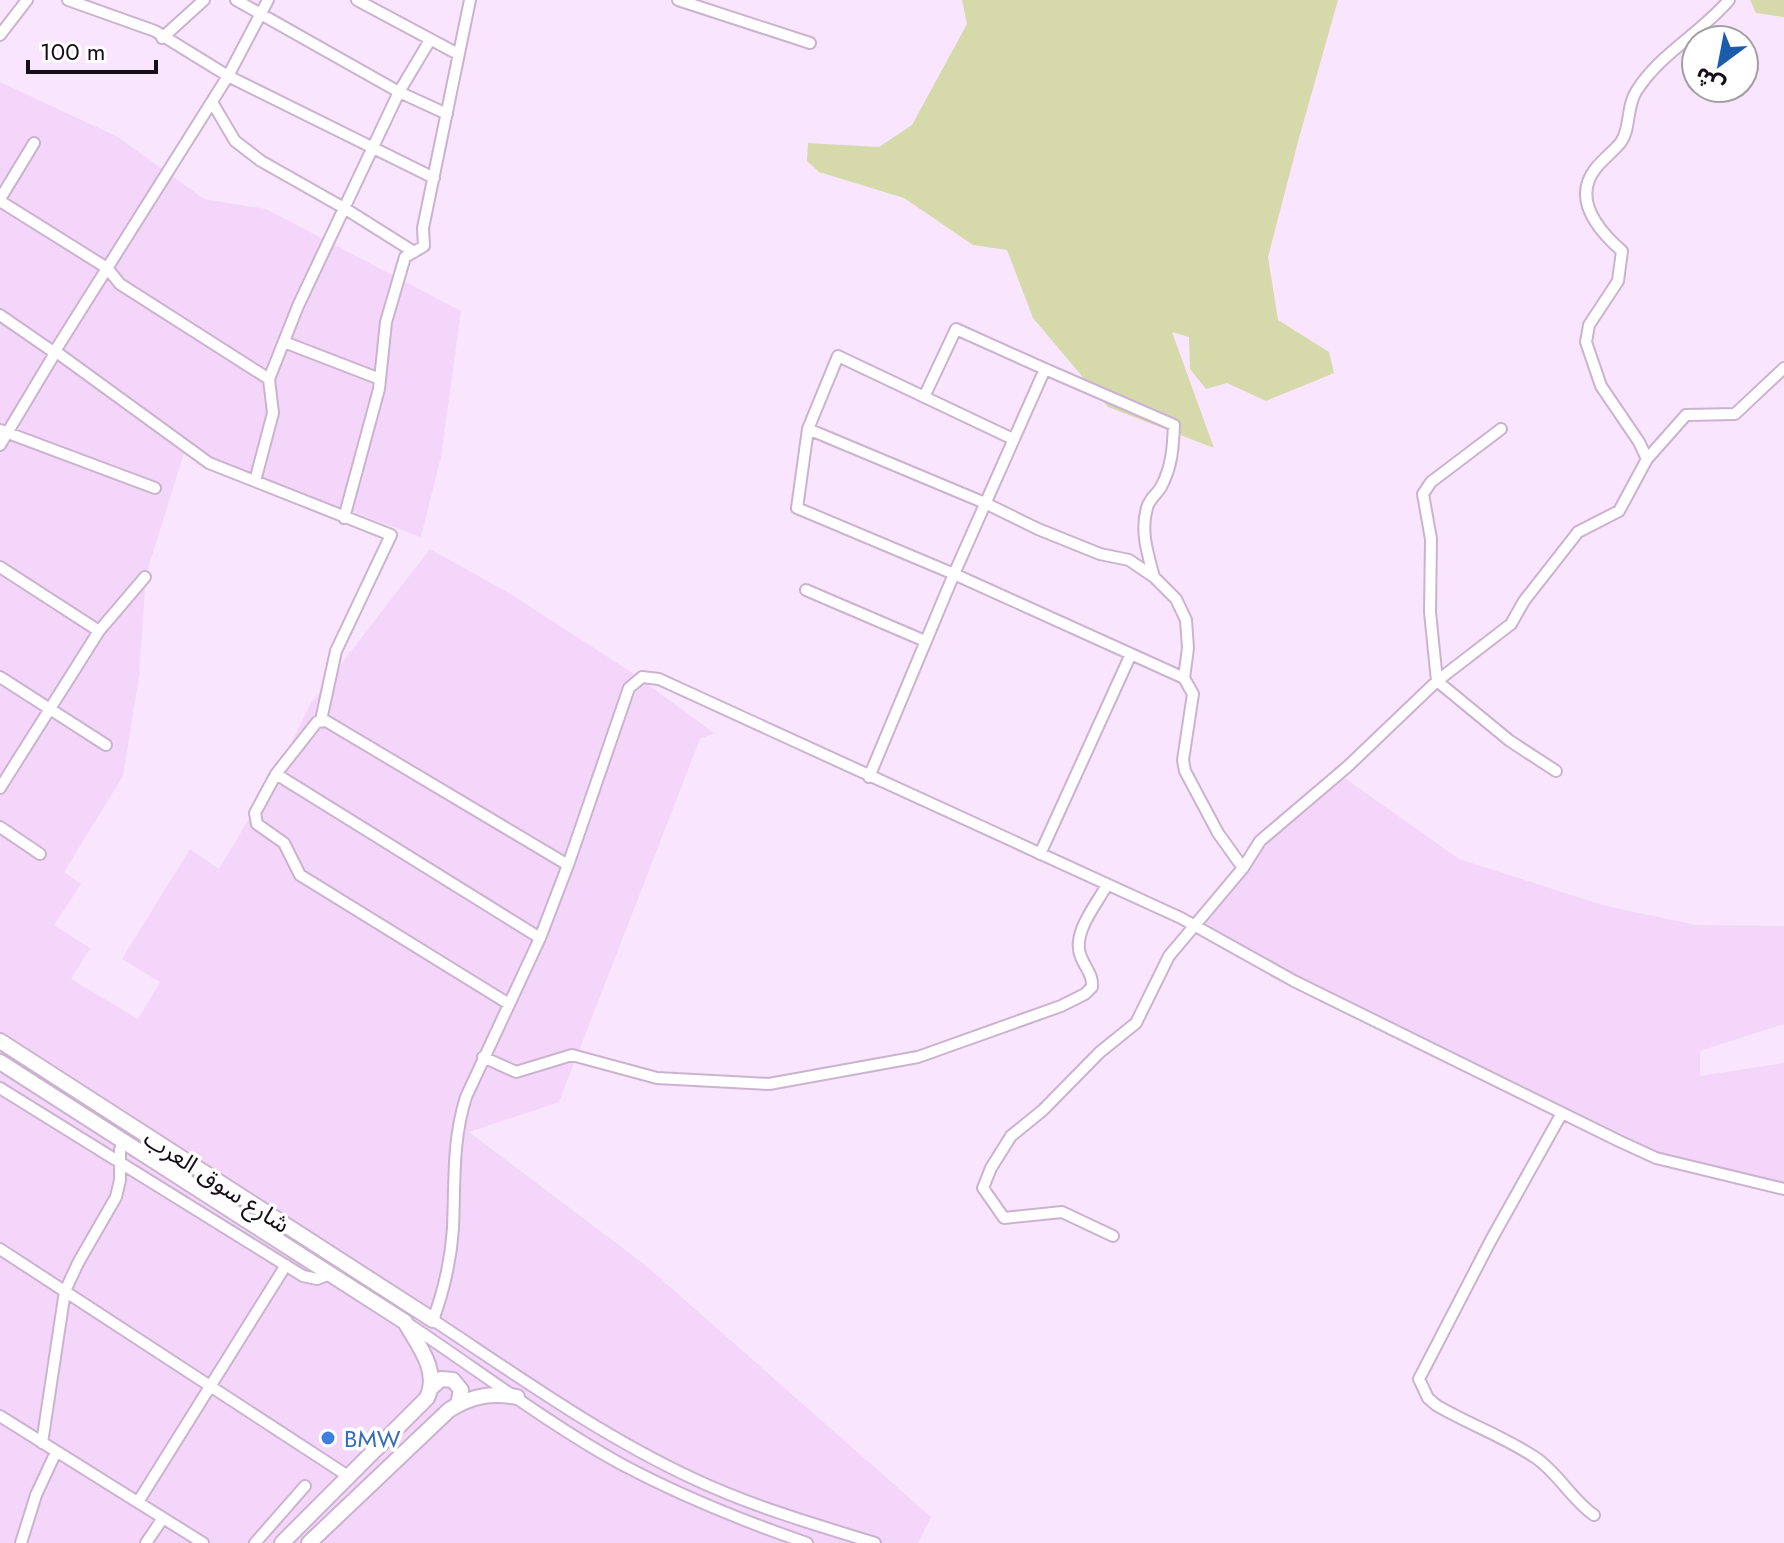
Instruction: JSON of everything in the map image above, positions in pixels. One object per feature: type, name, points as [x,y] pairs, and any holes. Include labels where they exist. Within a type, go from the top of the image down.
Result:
[{"type":"main road","name":"شارع سوق العرب","points":[[0,1041],[433,1320]]},
{"type":"main road","points":[[0,1062],[405,1322],[430,1368],[432,1387]]},
{"type":"main road","points":[[282,1543],[423,1403],[441,1379],[453,1380],[461,1390],[458,1404]]},
{"type":"main road","points":[[309,1543],[441,1416],[458,1404],[487,1395],[517,1397]]},
{"type":"street","points":[[0,35],[27,0]]},
{"type":"street","points":[[68,0],[155,31],[228,76],[434,178]]},
{"type":"street","points":[[162,38],[204,0]]},
{"type":"street","points":[[236,0],[399,92],[447,114]]},
{"type":"street","points":[[0,445],[3,432],[228,76],[268,0]]},
{"type":"street","points":[[357,0],[458,54]]},
{"type":"street","points":[[344,518],[380,379],[386,322],[405,257],[424,246],[423,228],[470,0]]},
{"type":"street","points":[[678,0],[810,43]]},
{"type":"street","points":[[1647,459],[1601,386],[1586,342],[1589,325],[1618,281],[1622,251],[1592,219],[1586,196],[1587,184],[1594,169],[1623,138],[1630,103],[1648,75],[1665,56],[1705,26],[1729,0]]},
{"type":"street","points":[[255,481],[273,413],[269,379],[371,149],[399,92],[430,40]]},
{"type":"street","points":[[212,102],[235,141],[261,161],[414,252]]},
{"type":"street","points":[[34,143],[0,200],[107,268],[120,284],[269,379]]},
{"type":"street","points":[[0,315],[55,351],[209,463],[391,535],[336,651],[321,720],[276,774],[255,813],[255,819],[284,843],[296,871],[509,1004]]},
{"type":"street","points":[[924,397],[956,329],[1174,425],[1169,471],[1148,503],[1144,519],[1146,548],[1154,577]]},
{"type":"street","points":[[284,342],[380,379]]},
{"type":"street","points":[[1013,439],[838,356],[808,429],[797,508],[954,574],[1184,678],[1193,694],[1184,747],[1185,771],[1228,850],[1243,868]]},
{"type":"street","points":[[1113,1236],[1062,1212],[1004,1218],[983,1188],[991,1168],[1011,1136],[1043,1110],[1100,1052],[1136,1023],[1169,956],[1243,868],[1260,841],[1347,767],[1437,681],[1511,624],[1524,601],[1578,532],[1619,511],[1647,459],[1686,415],[1735,414],[1784,368]]},
{"type":"street","points":[[869,777],[925,641],[1045,369]]},
{"type":"street","points":[[808,429],[985,503],[1050,534],[1100,554],[1129,560],[1154,577],[1176,599],[1186,620],[1188,648],[1184,678]]},
{"type":"street","points":[[1501,429],[1431,482],[1423,494],[1431,539],[1430,612],[1437,681],[1510,741],[1556,771]]},
{"type":"street","points":[[3,432],[155,488]]},
{"type":"street","points":[[0,567],[99,631]]},
{"type":"street","points":[[0,788],[99,631],[145,577]]},
{"type":"street","points":[[806,590],[925,641]]},
{"type":"street","points":[[1040,854],[1131,654]]},
{"type":"street","points":[[0,677],[106,745]]},
{"type":"street","points":[[875,1543],[773,1511],[657,1461],[584,1420],[433,1320],[451,1248],[458,1125],[466,1097],[540,938],[629,688],[642,677],[659,679],[1195,926],[1294,981],[1656,1158],[1784,1189]]},
{"type":"street","points":[[321,720],[331,723],[568,865]]},
{"type":"street","points":[[276,774],[540,938]]},
{"type":"street","points":[[0,827],[40,854]]},
{"type":"street","points":[[483,1057],[516,1072],[572,1055],[657,1078],[756,1084],[918,1057],[1061,1006],[1085,994],[1092,987],[1093,978],[1080,956],[1079,938],[1107,885]]},
{"type":"street","points":[[0,1088],[286,1265],[312,1279],[330,1274]]},
{"type":"street","points":[[1562,1113],[1491,1240],[1471,1284],[1419,1379],[1428,1398],[1436,1405],[1533,1456],[1553,1471],[1585,1509],[1594,1515]]},
{"type":"street","points":[[42,1443],[65,1291],[113,1205],[120,1180],[123,1141]]},
{"type":"street","points":[[0,1249],[348,1476]]},
{"type":"street","points":[[138,1502],[286,1265]]},
{"type":"street","points":[[405,1322],[584,1442],[655,1481],[728,1515],[807,1543]]},
{"type":"street","points":[[0,1416],[203,1543]]},
{"type":"street","points":[[21,1543],[34,1502],[56,1452]]},
{"type":"street","points":[[255,1543],[305,1486]]},
{"type":"street","points":[[146,1543],[163,1518]]},
{"type":"shaded area","points":[[0,82],[118,137],[204,199],[266,209],[461,311],[441,457],[421,537],[185,450],[146,575],[139,677],[123,776],[64,872],[81,884],[54,925],[90,948],[71,979],[138,1019],[160,982],[122,959],[190,849],[219,869],[276,774],[311,703],[430,549],[509,593],[631,672],[714,733],[700,739],[559,1102],[469,1132],[644,1264],[931,1517],[918,1543],[0,1543]]},
{"type":"shaded area","points":[[1339,774],[1459,859],[1606,906],[1696,925],[1784,926],[1784,1024],[1700,1051],[1700,1076],[1784,1063],[1784,1189],[1656,1158],[1195,926],[1260,841]]},
{"type":"green space","points":[[962,0],[1338,0],[1268,257],[1278,320],[1329,352],[1334,373],[1266,401],[1227,383],[1206,389],[1190,369],[1189,337],[1172,332],[1214,448],[1108,407],[1033,318],[1007,250],[973,245],[904,198],[819,172],[807,161],[808,143],[879,147],[912,125],[967,24]]},
{"type":"green space","points":[[1750,0],[1784,0],[1784,17],[1756,13]]},
{"type":"place","name":"BMW","points":[[328,1438]]}]
